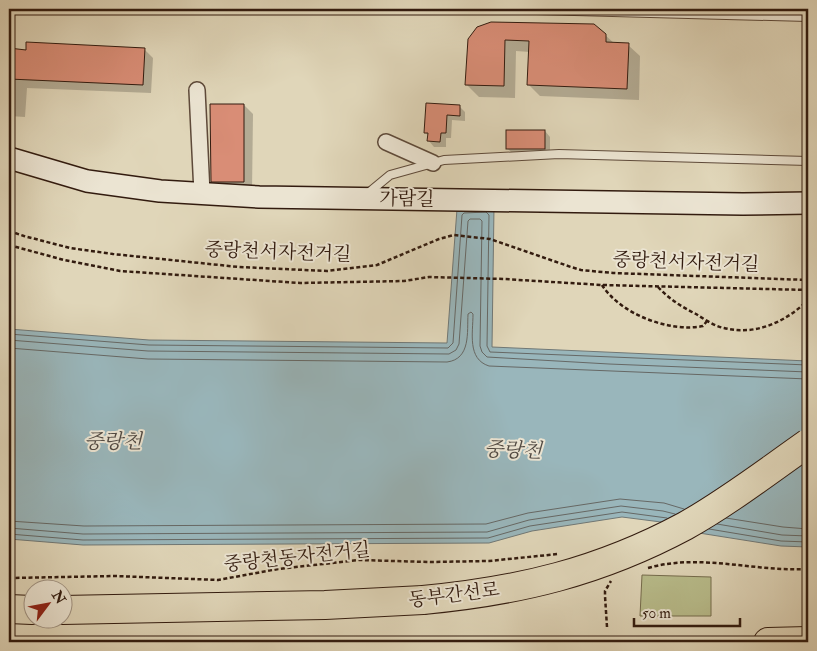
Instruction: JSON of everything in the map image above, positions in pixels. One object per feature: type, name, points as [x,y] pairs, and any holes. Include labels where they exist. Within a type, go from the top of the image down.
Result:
[{"type":"highway","name":"동부간선로","points":[[72,610],[325,605],[422,600],[484,593],[546,580],[596,566],[686,525],[720,505],[808,443]]},
{"type":"highway","points":[[9,609],[22,610]]},
{"type":"highway","points":[[768,642],[808,641]]},
{"type":"street","points":[[197,90],[202,194]]},
{"type":"street","points":[[386,142],[433,163]]},
{"type":"street","name":"가람길","points":[[9,158],[87,181],[160,190],[259,198],[743,204],[808,203]]},
{"type":"lane","points":[[495,9],[808,17]]},
{"type":"lane","points":[[362,198],[390,175],[444,160],[560,154],[808,161]]},
{"type":"path","name":"중랑천서자전거길","points":[[9,231],[70,248],[113,254],[240,267],[327,271],[377,265],[439,239],[454,235],[486,238],[570,267],[596,272],[808,280]]},
{"type":"path","points":[[9,245],[64,260],[120,271],[300,283],[404,281],[429,277],[602,285],[808,290]]},
{"type":"path","points":[[602,285],[617,302],[654,322],[676,328],[695,328],[703,326],[707,321]]},
{"type":"path","points":[[657,286],[667,297],[707,321],[722,328],[746,332],[780,321],[808,300]]},
{"type":"path","name":"중랑천동자전거길","points":[[9,578],[114,576],[218,580],[278,569],[359,560],[489,561],[564,553]]},
{"type":"path","points":[[643,570],[685,561],[784,570],[808,569]]},
{"type":"path","points":[[607,627],[605,591],[615,576]]},
{"type":"green space","points":[[642,575],[711,577],[711,616],[640,616]]},
{"type":"water","name":"중랑천","points":[[494,207],[492,347],[808,361],[808,547],[781,546],[699,533],[661,522],[622,517],[532,531],[489,543],[83,545],[9,539],[9,329],[149,340],[447,343],[457,209]]},
{"type":"building","points":[[491,22],[594,24],[606,34],[606,42],[629,43],[627,89],[527,85],[529,41],[505,40],[504,86],[465,85],[468,39],[477,27]]},
{"type":"building","points":[[26,42],[145,48],[143,85],[9,79],[9,48],[26,50]]},
{"type":"building","points":[[426,103],[460,105],[460,116],[447,115],[446,133],[441,133],[440,142],[427,141],[428,133],[424,133]]},
{"type":"building","points":[[210,104],[244,104],[244,182],[211,182]]},
{"type":"building","points":[[506,130],[545,130],[545,149],[506,149]]}]
